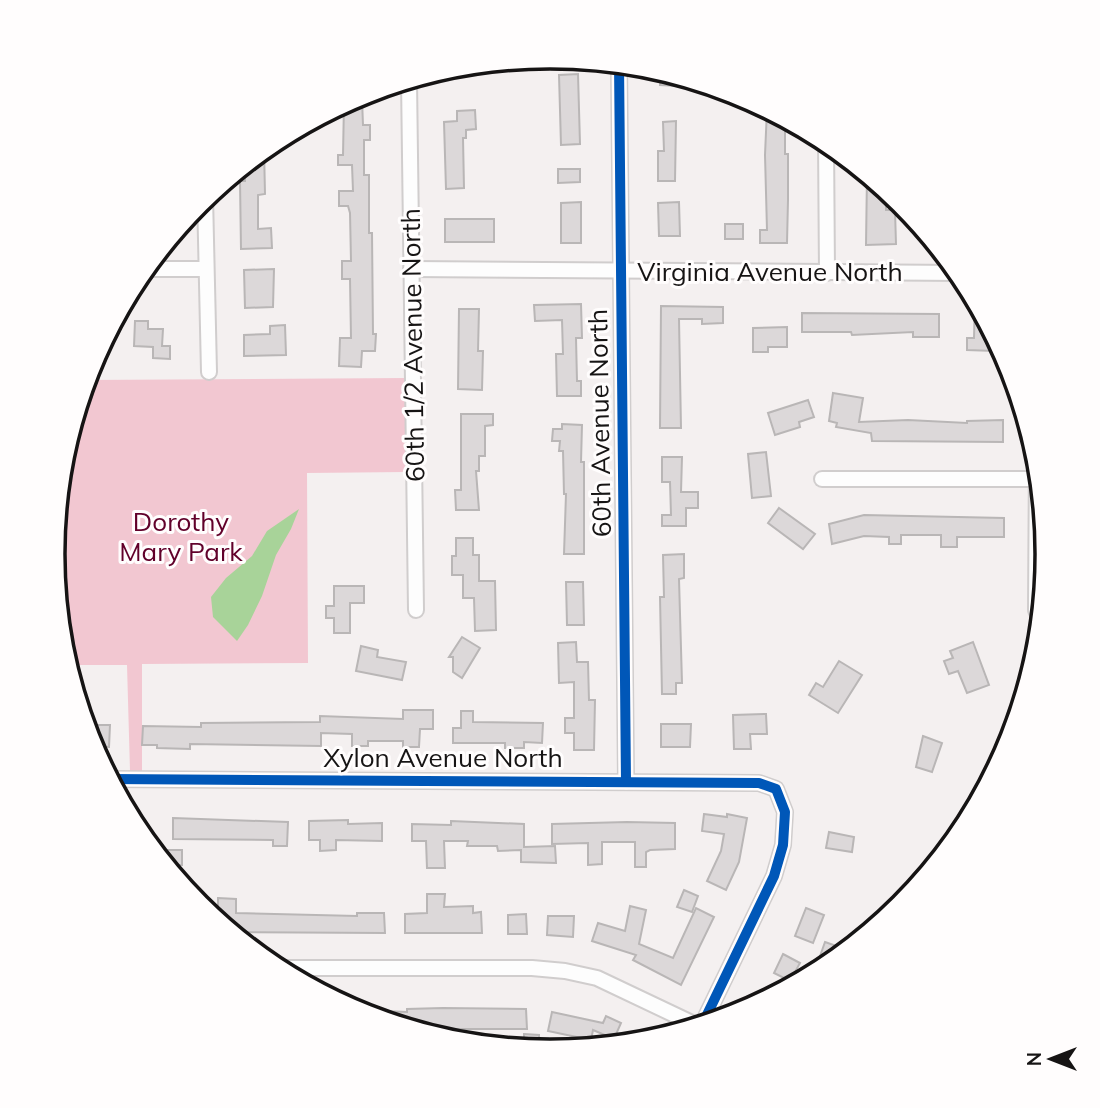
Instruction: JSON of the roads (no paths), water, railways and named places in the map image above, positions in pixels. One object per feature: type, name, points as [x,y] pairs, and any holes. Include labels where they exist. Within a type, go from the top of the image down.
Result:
[{"type":"street","name":"60th Avenue North","points":[[619,74],[626,782]]},
{"type":"street","name":"60th 1/2 Avenue North","points":[[408,90],[416,610]]},
{"type":"street","points":[[827,156],[827,273]]},
{"type":"street","points":[[205,213],[209,372]]},
{"type":"street","points":[[158,269],[206,269]]},
{"type":"street","name":"Virginia Avenue North","points":[[411,269],[945,273]]},
{"type":"street","points":[[822,479],[1029,479]]},
{"type":"street","name":"Xylon Avenue North","points":[[120,779],[759,783],[776,789],[785,812],[783,845],[774,876],[707,1013]]},
{"type":"street","points":[[297,968],[531,968],[565,971],[597,978],[686,1020]]},
{"type":"park label","name":"Dorothy Mary Park","points":[[181,537]]}]
